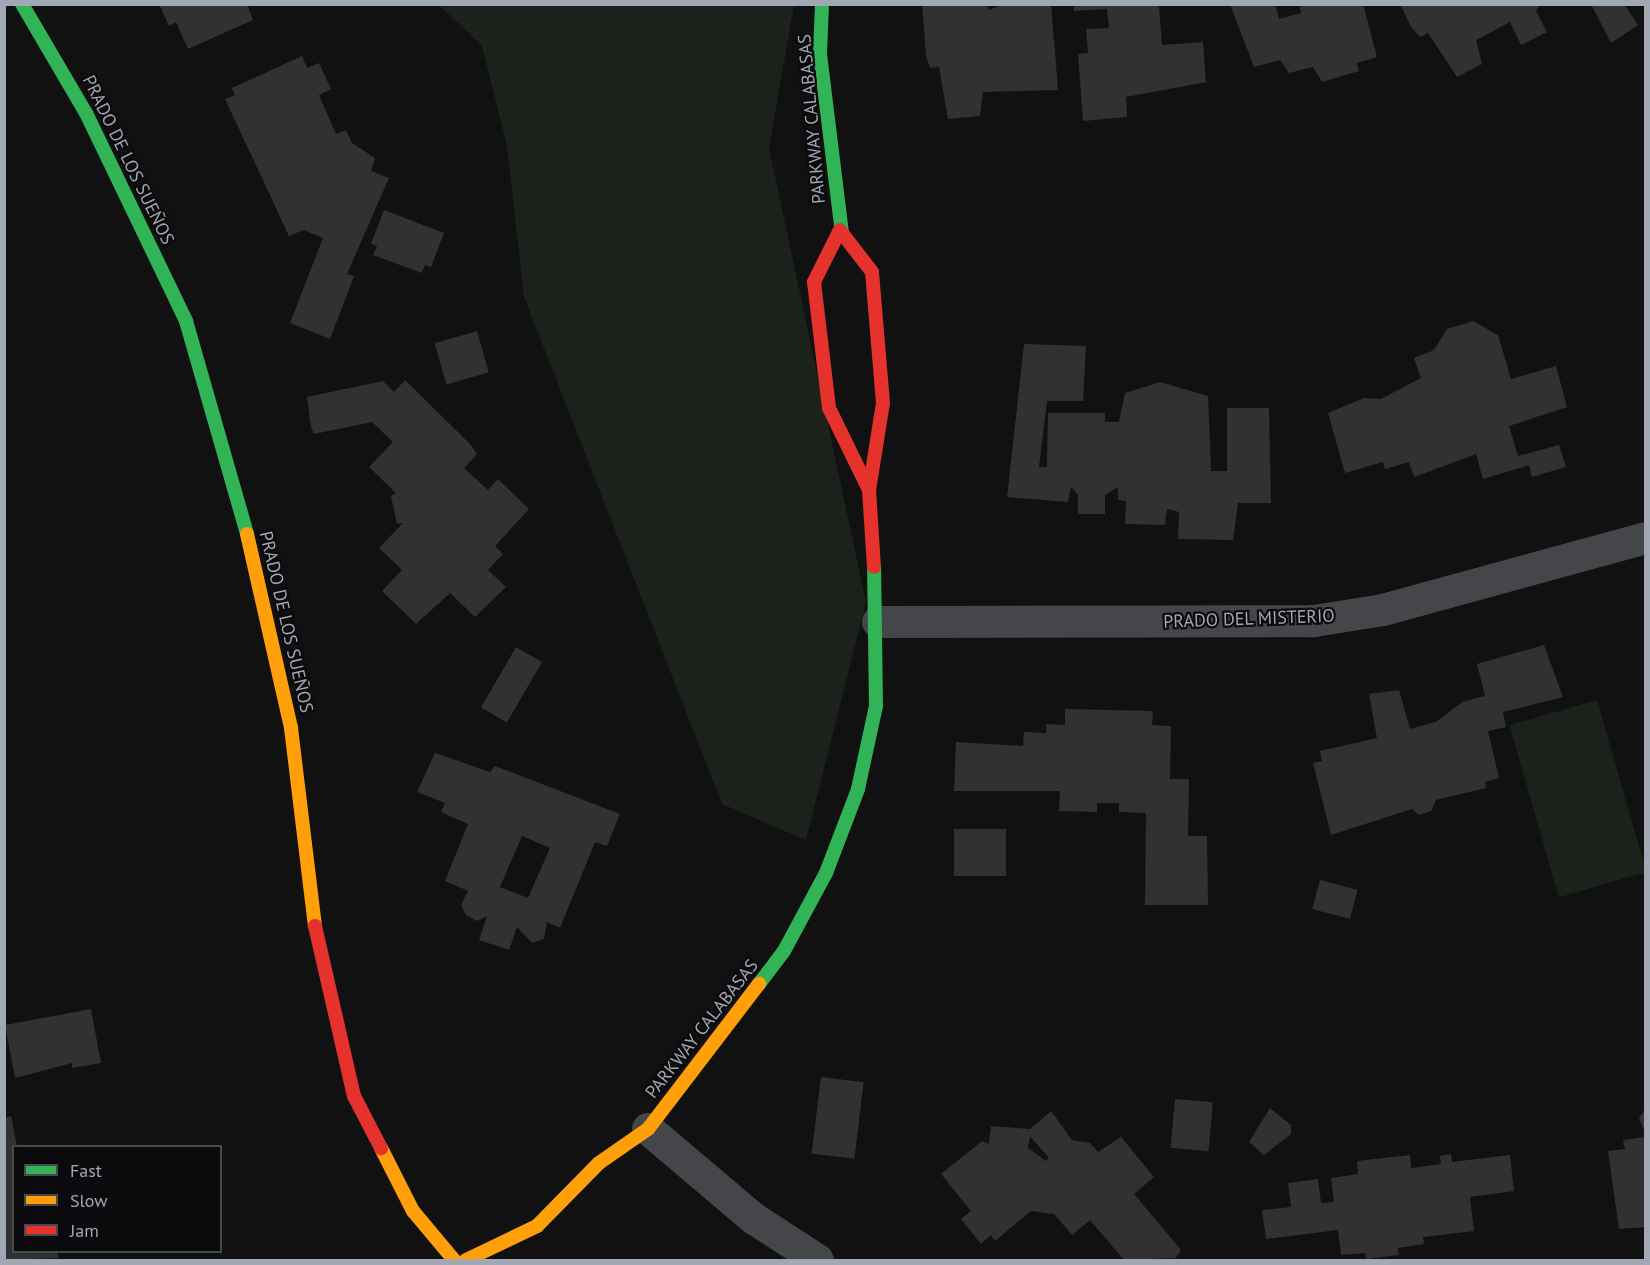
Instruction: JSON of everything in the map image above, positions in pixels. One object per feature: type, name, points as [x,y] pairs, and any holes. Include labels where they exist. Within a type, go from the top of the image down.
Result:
[{"type":"street","name":"PRADO DE LOS SUEÑOS","points":[[22,4],[86,113],[186,321],[231,469],[268,621],[291,728],[315,930],[354,1096],[412,1210],[454,1260]]},
{"type":"street","name":"PARKWAY CALABASAS","points":[[466,1260],[537,1226],[599,1163],[648,1130],[684,1076],[750,1002],[826,873],[858,789],[876,706],[878,622],[869,490],[883,402],[872,272],[840,230],[820,54],[822,4]]},
{"type":"street","name":"PARKWAY CALABASAS","points":[[840,230],[814,282],[829,408],[869,490]]},
{"type":"street","name":"PRADO DEL MISTERIO","points":[[878,622],[1314,621],[1383,610],[1646,538]]},
{"type":"street","points":[[648,1130],[753,1218],[818,1260]]},
{"type":"shaded area","points":[[439,5],[794,5],[769,148],[866,602],[806,840],[722,804],[524,297],[507,146],[482,46]]},
{"type":"shaded area","points":[[1597,700],[1646,872],[1559,897],[1510,725]]},
{"type":"building","points":[[159,4],[247,4],[253,20],[188,49],[176,22],[169,26]]},
{"type":"building","points":[[922,4],[988,4],[989,10],[1004,4],[1051,4],[1058,90],[983,92],[980,116],[948,119],[939,67],[930,68],[926,56]]},
{"type":"building","points":[[1230,4],[1275,4],[1279,19],[1301,13],[1299,4],[1363,4],[1377,57],[1357,63],[1359,71],[1322,82],[1313,67],[1289,73],[1280,60],[1254,67]]},
{"type":"building","points":[[1400,4],[1541,4],[1536,11],[1547,32],[1521,45],[1510,22],[1476,40],[1482,64],[1457,77],[1428,33],[1420,37],[1411,27]]},
{"type":"building","points":[[1591,4],[1624,4],[1638,25],[1611,43]]},
{"type":"building","points":[[1074,5],[1159,5],[1162,45],[1203,42],[1206,82],[1126,97],[1127,117],[1083,121],[1078,54],[1088,53],[1086,29],[1109,28],[1107,9],[1074,11]]},
{"type":"building","points":[[302,56],[307,68],[319,63],[331,89],[319,95],[336,134],[346,130],[352,143],[375,158],[371,171],[389,178],[347,274],[354,276],[330,339],[290,323],[323,238],[304,230],[289,236],[225,99],[235,95],[232,88]]},
{"type":"building","points":[[384,210],[444,233],[431,267],[425,265],[422,273],[373,255],[377,246],[371,244]]},
{"type":"building","points":[[1473,321],[1498,335],[1511,379],[1556,366],[1567,407],[1509,426],[1518,456],[1559,445],[1566,467],[1532,477],[1529,465],[1483,479],[1476,454],[1414,477],[1409,462],[1385,469],[1383,462],[1345,473],[1328,413],[1364,398],[1381,399],[1421,378],[1414,358],[1434,350],[1447,329]]},
{"type":"building","points":[[477,331],[489,372],[447,384],[435,343]]},
{"type":"building","points":[[1024,344],[1086,346],[1083,401],[1047,401],[1039,467],[1047,467],[1048,413],[1105,413],[1105,422],[1119,422],[1125,393],[1160,382],[1208,396],[1211,471],[1227,471],[1227,408],[1269,408],[1271,503],[1238,503],[1233,540],[1178,539],[1179,512],[1167,509],[1165,525],[1125,524],[1126,501],[1118,500],[1118,487],[1105,495],[1105,514],[1078,514],[1078,495],[1071,487],[1068,502],[1007,497]]},
{"type":"building","points":[[405,380],[470,444],[477,454],[464,468],[488,490],[498,479],[529,509],[495,546],[503,554],[488,570],[506,587],[475,617],[450,593],[416,624],[382,591],[402,570],[379,548],[403,523],[397,524],[391,496],[396,493],[369,467],[393,442],[372,422],[314,434],[311,427],[307,397],[383,381],[394,392]]},
{"type":"building","points":[[1544,645],[1563,697],[1503,712],[1506,727],[1488,731],[1499,778],[1485,782],[1486,788],[1436,800],[1431,811],[1419,815],[1412,809],[1331,835],[1313,763],[1322,761],[1320,751],[1377,738],[1369,694],[1399,690],[1410,729],[1436,722],[1462,702],[1485,696],[1477,664]]},
{"type":"building","points":[[516,647],[542,662],[507,723],[481,708]]},
{"type":"building","points":[[1065,709],[1153,711],[1152,725],[1171,726],[1170,779],[1189,779],[1188,836],[1207,836],[1208,905],[1145,905],[1146,813],[1119,812],[1119,803],[1097,803],[1097,812],[1059,811],[1060,791],[954,791],[956,742],[1023,746],[1024,732],[1046,733],[1046,724],[1065,725]]},
{"type":"building","points":[[435,753],[490,772],[495,766],[620,814],[607,846],[595,842],[560,928],[547,922],[544,939],[532,943],[517,927],[509,950],[479,940],[487,916],[477,921],[466,915],[461,905],[468,891],[445,881],[468,824],[441,812],[445,803],[417,792]],"holes":[[[522,836],[550,848],[528,898],[500,887]]]},
{"type":"building","points":[[954,829],[1006,829],[1006,876],[954,876]]},
{"type":"building","points":[[1320,880],[1358,890],[1350,919],[1312,909]]},
{"type":"building","points":[[91,1009],[101,1063],[72,1068],[72,1063],[15,1078],[5,1025]]},
{"type":"building","points":[[821,1077],[864,1082],[854,1159],[812,1153]]},
{"type":"building","points":[[1175,1099],[1213,1102],[1209,1151],[1171,1148]]},
{"type":"building","points":[[1270,1108],[1291,1125],[1291,1134],[1264,1155],[1249,1142]]},
{"type":"building","points":[[1646,1108],[1646,1135],[1639,1118]]},
{"type":"building","points":[[1051,1111],[1072,1140],[1090,1143],[1098,1152],[1121,1137],[1154,1177],[1134,1194],[1181,1250],[1176,1258],[1124,1260],[1090,1220],[1072,1235],[1054,1214],[1031,1211],[995,1241],[991,1235],[981,1244],[961,1219],[971,1211],[941,1174],[982,1141],[989,1144],[991,1126],[1030,1129]],"holes":[[[1030,1136],[1049,1158],[1046,1161],[1028,1148]]]},
{"type":"building","points":[[11,1116],[17,1145],[12,1145],[12,1253],[57,1253],[59,1258],[4,1260],[4,1118]]},
{"type":"building","points":[[1646,1137],[1646,1227],[1619,1229],[1608,1151],[1625,1149],[1623,1140]]},
{"type":"building","points":[[1451,1154],[1452,1162],[1510,1155],[1514,1191],[1470,1197],[1474,1231],[1423,1237],[1424,1244],[1398,1248],[1399,1255],[1366,1259],[1365,1253],[1341,1255],[1338,1230],[1266,1239],[1262,1210],[1291,1207],[1288,1183],[1318,1179],[1321,1203],[1334,1202],[1331,1178],[1358,1174],[1357,1161],[1410,1155],[1411,1168],[1441,1164],[1440,1156]]},
{"type":"traffic: fast","points":[[22,4],[86,113],[186,321],[247,534]]},
{"type":"traffic: fast","points":[[822,4],[820,54],[842,233]]},
{"type":"traffic: fast","points":[[759,984],[784,951],[826,873],[858,789],[876,706],[874,567]]},
{"type":"traffic: slow","points":[[247,534],[291,728],[315,926]]},
{"type":"traffic: slow","points":[[466,1260],[537,1226],[599,1163],[648,1129],[759,984]]},
{"type":"traffic: slow","points":[[381,1148],[413,1211],[454,1260]]},
{"type":"traffic: jam","points":[[840,230],[814,282],[829,408],[869,490]]},
{"type":"traffic: jam","points":[[842,233],[872,272],[883,403],[869,490],[874,567]]},
{"type":"traffic: jam","points":[[315,926],[354,1096],[381,1148]]}]
